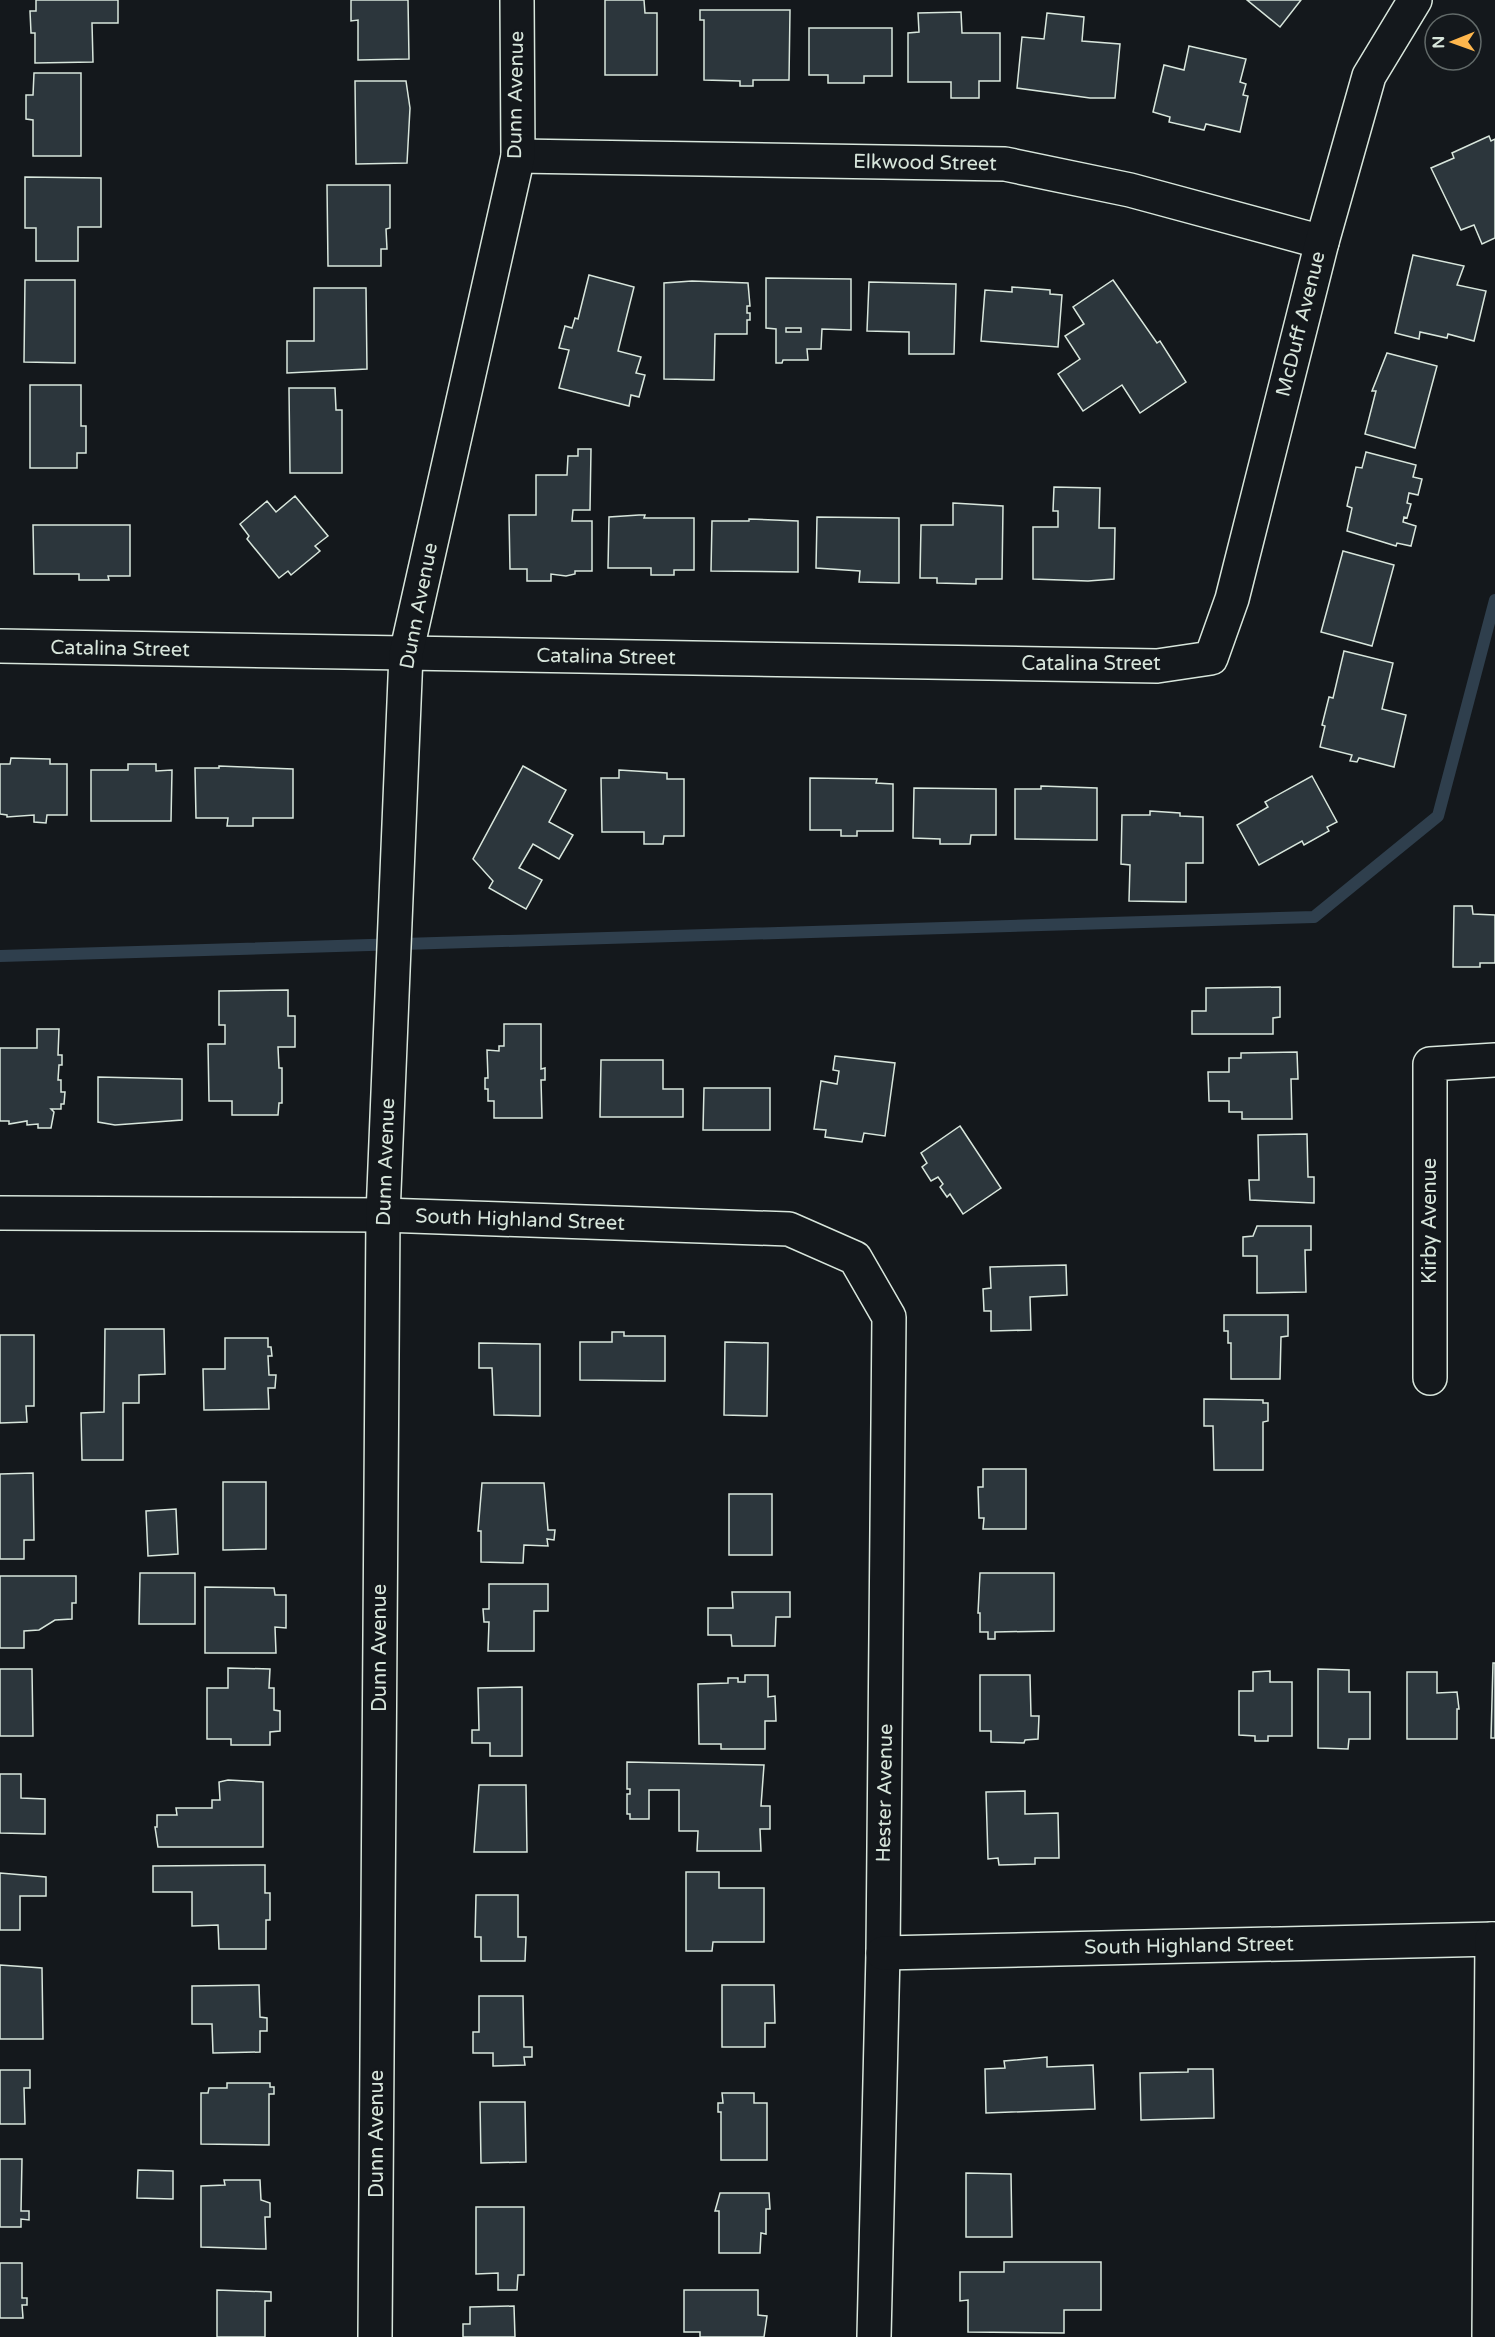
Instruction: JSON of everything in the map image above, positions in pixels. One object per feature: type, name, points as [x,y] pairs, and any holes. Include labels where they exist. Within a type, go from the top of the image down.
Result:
[{"type":"street","name":"Dunn Avenue","points":[[375,2337],[384,1215],[406,654],[518,156],[517,0]]},
{"type":"street","name":"McDuff Avenue","points":[[1210,658],[1232,599],[1322,242],[1369,76],[1415,0]]},
{"type":"street","name":"Elkwood Street","points":[[518,156],[1005,164],[1130,190],[1322,242]]},
{"type":"street","name":"Catalina Street","points":[[0,646],[1157,666],[1210,658]]},
{"type":"street","name":"Kirby Avenue","points":[[1430,1378],[1430,1064],[1495,1060]]},
{"type":"street","name":"South Highland Street","points":[[0,1213],[384,1215],[789,1229],[855,1258]]},
{"type":"street","name":"Hester Avenue","points":[[855,1258],[889,1317],[883,1953],[874,2337]]},
{"type":"street","name":"South Highland Street","points":[[883,1953],[1493,1939]]},
{"type":"street","points":[[1489,2337],[1493,1939]]},
{"type":"building","points":[[36,0],[118,0],[118,23],[92,23],[93,62],[35,63],[35,33],[31,33],[30,11],[36,11]]},
{"type":"building","points":[[351,0],[408,0],[409,59],[358,60],[358,20],[351,21]]},
{"type":"building","points":[[605,0],[644,0],[645,13],[657,13],[657,75],[605,75]]},
{"type":"building","points":[[1247,0],[1301,0],[1280,27]]},
{"type":"building","points":[[700,10],[790,10],[789,80],[753,80],[753,86],[740,86],[740,81],[704,80],[704,20],[700,20]]},
{"type":"building","points":[[961,12],[962,33],[1000,33],[1000,81],[979,81],[979,98],[951,98],[951,82],[908,82],[908,33],[919,32],[918,13]]},
{"type":"building","points":[[1047,13],[1084,17],[1082,41],[1120,44],[1115,98],[1090,98],[1017,88],[1022,37],[1044,39]]},
{"type":"building","points":[[809,28],[892,28],[892,76],[864,76],[864,83],[828,83],[828,75],[809,75]]},
{"type":"building","points":[[1189,46],[1246,59],[1240,82],[1246,84],[1243,95],[1248,96],[1240,132],[1206,124],[1204,130],[1169,122],[1170,117],[1153,112],[1164,65],[1184,70]]},
{"type":"building","points":[[34,73],[81,73],[81,156],[33,156],[33,120],[26,119],[26,95],[33,95]]},
{"type":"building","points":[[355,81],[406,81],[410,108],[407,163],[356,164]]},
{"type":"building","points":[[1489,136],[1491,141],[1495,139],[1495,238],[1482,244],[1474,225],[1461,230],[1431,168],[1454,158],[1452,153]]},
{"type":"building","points":[[25,177],[101,178],[101,227],[78,227],[78,261],[36,261],[36,228],[25,228]]},
{"type":"building","points":[[327,185],[390,185],[390,228],[386,229],[387,249],[381,249],[381,266],[328,266]]},
{"type":"building","points":[[1413,255],[1464,266],[1457,285],[1486,291],[1474,341],[1448,334],[1447,338],[1420,332],[1419,339],[1395,333]]},
{"type":"building","points":[[589,275],[634,287],[618,351],[641,357],[636,373],[645,375],[639,397],[631,395],[629,406],[559,388],[569,350],[559,348],[565,326],[572,328],[575,318],[578,319]]},
{"type":"building","points":[[766,278],[851,279],[851,330],[822,329],[821,349],[807,349],[808,360],[783,360],[782,363],[776,363],[776,329],[766,328]],"holes":[[[786,328],[801,328],[801,332],[786,332]]]},
{"type":"building","points":[[25,280],[75,280],[75,363],[24,362]]},
{"type":"building","points":[[1113,280],[1157,343],[1160,341],[1186,382],[1140,413],[1122,385],[1083,411],[1058,374],[1080,359],[1065,336],[1084,324],[1073,307]]},
{"type":"building","points":[[692,281],[748,283],[750,306],[747,306],[747,313],[750,313],[750,320],[747,320],[747,334],[715,334],[714,380],[664,379],[664,283]]},
{"type":"building","points":[[869,282],[956,284],[954,354],[909,354],[909,332],[867,331]]},
{"type":"building","points":[[1012,287],[1050,290],[1050,294],[1062,295],[1058,347],[981,341],[985,290],[1012,292]]},
{"type":"building","points":[[314,288],[366,288],[367,369],[287,373],[287,341],[314,341]]},
{"type":"building","points":[[1387,353],[1437,366],[1415,448],[1365,434],[1376,391],[1372,391]]},
{"type":"building","points":[[30,385],[81,385],[81,426],[86,426],[86,453],[77,453],[77,468],[30,468]]},
{"type":"building","points":[[289,388],[335,388],[336,410],[342,410],[342,473],[290,473]]},
{"type":"building","points":[[578,449],[591,449],[590,510],[573,510],[572,521],[592,521],[592,571],[575,571],[575,574],[566,576],[551,574],[551,581],[527,581],[527,569],[510,569],[509,515],[536,515],[536,475],[567,475],[568,456],[578,456]]},
{"type":"building","points":[[1366,452],[1416,465],[1413,477],[1422,479],[1418,495],[1409,493],[1407,503],[1411,504],[1407,518],[1404,517],[1403,522],[1416,526],[1411,546],[1397,543],[1396,546],[1347,531],[1352,508],[1347,506],[1356,467],[1362,468]]},
{"type":"building","points":[[1054,487],[1100,488],[1099,528],[1115,528],[1114,579],[1088,581],[1033,579],[1033,527],[1058,527],[1058,511],[1053,511]]},
{"type":"building","points":[[295,496],[328,536],[315,546],[320,551],[291,575],[288,571],[279,578],[247,539],[249,536],[240,524],[267,501],[276,512]]},
{"type":"building","points":[[953,503],[1003,506],[1002,579],[976,579],[976,584],[937,583],[937,578],[920,578],[921,525],[953,525]]},
{"type":"building","points":[[645,515],[644,518],[694,518],[694,570],[674,570],[674,575],[651,575],[651,568],[608,568],[609,517]]},
{"type":"building","points":[[817,517],[899,518],[899,583],[859,582],[860,571],[816,568]]},
{"type":"building","points":[[749,519],[798,521],[798,572],[711,571],[712,521],[749,521]]},
{"type":"building","points":[[33,525],[130,525],[130,576],[108,576],[109,580],[79,580],[79,574],[34,574]]},
{"type":"building","points":[[1343,551],[1394,565],[1372,646],[1321,632]]},
{"type":"building","points":[[1344,651],[1393,663],[1382,709],[1406,715],[1394,767],[1359,758],[1357,762],[1350,761],[1352,755],[1320,747],[1325,726],[1322,725],[1329,697],[1333,698]]},
{"type":"building","points":[[11,758],[50,759],[50,764],[67,764],[67,815],[47,815],[46,823],[34,822],[34,815],[7,817],[7,815],[0,814],[0,764],[10,764]]},
{"type":"building","points":[[128,764],[156,764],[156,771],[172,770],[171,821],[91,821],[91,770],[128,770]]},
{"type":"building","points":[[219,766],[293,769],[293,818],[253,818],[253,826],[227,826],[228,818],[196,818],[195,768],[219,768]]},
{"type":"building","points":[[523,766],[566,790],[549,822],[573,835],[559,859],[533,844],[519,868],[542,880],[526,909],[489,888],[493,881],[473,859]]},
{"type":"building","points":[[619,770],[667,773],[667,779],[684,779],[684,836],[664,836],[663,844],[644,844],[644,832],[602,832],[601,778],[619,778]]},
{"type":"building","points":[[1312,776],[1337,822],[1327,827],[1329,831],[1304,845],[1302,841],[1259,865],[1237,825],[1268,807],[1265,802]]},
{"type":"building","points":[[810,778],[877,779],[876,783],[893,784],[893,831],[857,831],[857,836],[841,836],[841,830],[810,830]]},
{"type":"building","points":[[1041,786],[1097,788],[1097,840],[1015,839],[1015,789],[1041,789]]},
{"type":"building","points":[[914,788],[996,789],[996,835],[971,835],[970,844],[940,844],[940,839],[913,838]]},
{"type":"building","points":[[1150,811],[1203,817],[1203,863],[1186,863],[1186,902],[1129,901],[1130,865],[1121,864],[1122,815],[1150,815]]},
{"type":"building","points":[[1454,906],[1472,906],[1473,914],[1495,915],[1495,963],[1480,963],[1480,967],[1453,967]]},
{"type":"building","points":[[1280,987],[1280,1017],[1273,1018],[1273,1034],[1192,1034],[1192,1011],[1206,1011],[1206,988]]},
{"type":"building","points":[[288,990],[288,1016],[295,1016],[295,1047],[278,1047],[279,1068],[282,1068],[282,1103],[279,1103],[278,1115],[232,1115],[232,1101],[209,1101],[208,1044],[225,1044],[225,1025],[219,1025],[219,991]]},
{"type":"building","points":[[504,1024],[541,1024],[541,1069],[545,1068],[545,1080],[541,1080],[542,1118],[494,1118],[494,1101],[488,1101],[488,1089],[485,1089],[485,1078],[488,1078],[487,1050],[499,1051],[499,1046],[504,1046]]},
{"type":"building","points":[[37,1029],[59,1029],[58,1055],[62,1055],[62,1065],[59,1065],[58,1080],[61,1080],[61,1092],[65,1092],[61,1109],[51,1109],[54,1112],[51,1128],[38,1128],[38,1124],[27,1125],[27,1121],[9,1124],[9,1121],[0,1121],[0,1048],[37,1048]]},
{"type":"building","points":[[1297,1052],[1298,1079],[1291,1079],[1292,1119],[1242,1119],[1242,1112],[1229,1112],[1229,1101],[1209,1101],[1208,1072],[1229,1072],[1229,1058],[1241,1058],[1241,1053]]},
{"type":"building","points":[[835,1056],[895,1063],[885,1136],[864,1133],[862,1142],[825,1137],[826,1130],[814,1129],[821,1081],[837,1084],[839,1071],[833,1070]]},
{"type":"building","points":[[601,1060],[663,1060],[663,1089],[683,1089],[683,1117],[600,1117]]},
{"type":"building","points":[[98,1077],[182,1079],[182,1120],[115,1125],[98,1122]]},
{"type":"building","points":[[704,1088],[770,1088],[770,1130],[703,1130]]},
{"type":"building","points":[[960,1126],[1001,1188],[963,1214],[950,1194],[947,1197],[940,1187],[943,1184],[938,1177],[931,1181],[922,1167],[927,1163],[921,1153]]},
{"type":"building","points":[[1307,1134],[1308,1177],[1314,1177],[1314,1203],[1250,1200],[1249,1180],[1259,1180],[1258,1135]]},
{"type":"building","points":[[1257,1226],[1311,1226],[1311,1250],[1305,1250],[1306,1292],[1257,1293],[1257,1256],[1243,1256],[1243,1237],[1253,1236]]},
{"type":"building","points":[[1066,1265],[1067,1295],[1030,1297],[1031,1330],[991,1331],[991,1311],[984,1311],[983,1289],[991,1288],[990,1267]]},
{"type":"building","points":[[1224,1315],[1288,1315],[1288,1336],[1281,1337],[1280,1379],[1231,1379],[1231,1343],[1228,1343],[1228,1331],[1224,1331]]},
{"type":"building","points":[[105,1329],[164,1329],[165,1374],[139,1375],[139,1403],[123,1403],[123,1460],[82,1460],[81,1413],[104,1412]]},
{"type":"building","points":[[612,1332],[624,1332],[624,1336],[665,1336],[665,1381],[580,1380],[580,1342],[612,1342]]},
{"type":"building","points":[[0,1335],[34,1335],[34,1406],[26,1406],[27,1422],[0,1423]]},
{"type":"building","points":[[225,1338],[268,1338],[268,1347],[271,1347],[272,1356],[268,1356],[269,1375],[276,1375],[275,1388],[268,1388],[269,1409],[204,1410],[203,1369],[225,1369]]},
{"type":"building","points":[[725,1342],[768,1343],[767,1416],[724,1415]]},
{"type":"building","points":[[479,1343],[540,1344],[540,1416],[494,1415],[492,1368],[479,1368]]},
{"type":"building","points":[[1204,1399],[1263,1400],[1263,1403],[1268,1403],[1268,1421],[1263,1422],[1263,1470],[1214,1470],[1213,1426],[1204,1426]]},
{"type":"building","points":[[983,1469],[1026,1469],[1026,1529],[983,1529],[984,1518],[979,1518],[978,1487],[983,1487]]},
{"type":"building","points":[[33,1473],[34,1540],[24,1540],[24,1559],[0,1559],[0,1474]]},
{"type":"building","points":[[223,1482],[266,1482],[266,1549],[223,1550]]},
{"type":"building","points":[[482,1483],[544,1483],[548,1530],[555,1530],[554,1540],[547,1539],[548,1546],[524,1545],[523,1563],[481,1562],[481,1531],[478,1531]]},
{"type":"building","points":[[729,1494],[772,1494],[772,1555],[729,1555]]},
{"type":"building","points":[[176,1509],[178,1554],[148,1556],[146,1511]]},
{"type":"building","points":[[140,1573],[195,1573],[195,1624],[139,1624]]},
{"type":"building","points":[[980,1573],[1054,1573],[1054,1631],[995,1632],[995,1639],[988,1639],[988,1632],[980,1632],[980,1613],[978,1613]]},
{"type":"building","points":[[0,1576],[76,1576],[76,1603],[72,1603],[72,1619],[55,1620],[39,1630],[24,1631],[24,1648],[0,1648]]},
{"type":"building","points":[[489,1584],[548,1584],[548,1611],[534,1611],[534,1651],[488,1651],[489,1622],[484,1622],[483,1609],[489,1609]]},
{"type":"building","points":[[205,1587],[274,1588],[275,1595],[286,1595],[286,1628],[275,1627],[276,1653],[205,1653]]},
{"type":"building","points":[[732,1592],[790,1592],[790,1617],[776,1617],[775,1646],[732,1646],[731,1635],[708,1635],[708,1608],[733,1608]]},
{"type":"building","points":[[1493,1663],[1495,1663],[1495,1738],[1491,1738]]},
{"type":"building","points":[[228,1668],[270,1669],[269,1688],[274,1688],[274,1710],[280,1711],[280,1731],[270,1732],[270,1745],[231,1745],[231,1739],[207,1739],[207,1688],[228,1688]]},
{"type":"building","points":[[0,1669],[32,1669],[33,1736],[0,1736]]},
{"type":"building","points":[[1318,1669],[1349,1670],[1349,1692],[1370,1692],[1370,1739],[1349,1739],[1348,1749],[1318,1748]]},
{"type":"building","points":[[1270,1671],[1270,1682],[1292,1682],[1292,1736],[1268,1736],[1268,1741],[1255,1741],[1255,1736],[1239,1735],[1239,1691],[1253,1691],[1253,1672]]},
{"type":"building","points":[[1407,1672],[1437,1672],[1437,1693],[1457,1692],[1459,1709],[1457,1709],[1457,1739],[1407,1739]]},
{"type":"building","points":[[745,1675],[768,1675],[768,1697],[775,1696],[776,1721],[765,1721],[765,1749],[721,1749],[721,1744],[699,1744],[698,1684],[728,1683],[728,1678],[738,1678],[738,1682],[745,1682]]},
{"type":"building","points":[[980,1675],[1030,1675],[1031,1716],[1039,1716],[1038,1739],[1025,1740],[1024,1743],[991,1742],[991,1731],[980,1731]]},
{"type":"building","points":[[522,1687],[522,1756],[490,1756],[490,1743],[472,1743],[472,1730],[479,1730],[478,1688]]},
{"type":"building","points":[[627,1762],[764,1765],[761,1806],[770,1806],[770,1829],[760,1829],[761,1851],[697,1851],[698,1831],[679,1831],[679,1790],[649,1790],[649,1819],[630,1819],[630,1814],[627,1814],[627,1794],[630,1794],[630,1789],[627,1789]]},
{"type":"building","points":[[0,1774],[21,1774],[21,1798],[45,1799],[45,1834],[0,1833]]},
{"type":"building","points":[[228,1780],[263,1782],[263,1847],[158,1847],[155,1827],[157,1827],[157,1815],[177,1815],[176,1808],[212,1808],[212,1800],[220,1800],[219,1782]]},
{"type":"building","points":[[479,1785],[526,1785],[527,1852],[474,1852]]},
{"type":"building","points":[[1025,1791],[1025,1814],[1058,1813],[1059,1858],[1035,1858],[1035,1864],[999,1865],[998,1858],[988,1859],[986,1792]]},
{"type":"building","points":[[265,1865],[265,1893],[270,1893],[270,1920],[266,1920],[266,1949],[219,1949],[218,1925],[192,1926],[192,1892],[153,1892],[153,1866]]},
{"type":"building","points":[[686,1872],[719,1872],[719,1888],[764,1888],[764,1942],[713,1942],[712,1951],[686,1951]]},
{"type":"building","points":[[0,1873],[46,1877],[46,1896],[20,1896],[20,1930],[0,1930]]},
{"type":"building","points":[[476,1895],[518,1895],[518,1937],[526,1937],[525,1961],[481,1961],[481,1937],[475,1937]]},
{"type":"building","points":[[0,1965],[42,1968],[43,2039],[0,2039]]},
{"type":"building","points":[[259,1985],[260,2017],[267,2018],[267,2031],[260,2031],[260,2052],[213,2053],[212,2024],[192,2024],[192,1986]]},
{"type":"building","points":[[722,1985],[774,1985],[775,2023],[765,2023],[765,2047],[722,2047]]},
{"type":"building","points":[[479,1996],[523,1996],[524,2047],[532,2047],[532,2057],[524,2057],[525,2065],[493,2066],[493,2053],[473,2053],[473,2032],[479,2032]]},
{"type":"building","points":[[1047,2057],[1047,2067],[1093,2065],[1095,2109],[986,2113],[985,2069],[1005,2068],[1004,2061]]},
{"type":"building","points":[[1188,2069],[1213,2069],[1214,2118],[1141,2120],[1140,2073],[1188,2072]]},
{"type":"building","points":[[0,2070],[30,2070],[30,2088],[24,2088],[25,2124],[0,2124]]},
{"type":"building","points":[[227,2083],[270,2083],[270,2087],[274,2087],[274,2094],[269,2094],[269,2145],[201,2144],[201,2093],[208,2093],[209,2088],[227,2088]]},
{"type":"building","points":[[722,2093],[754,2093],[754,2103],[767,2103],[767,2160],[721,2160],[721,2112],[718,2112],[718,2103],[723,2103]]},
{"type":"building","points":[[480,2102],[525,2102],[526,2162],[481,2163]]},
{"type":"building","points":[[0,2159],[22,2159],[21,2211],[29,2211],[29,2220],[21,2219],[21,2227],[0,2227]]},
{"type":"building","points":[[138,2170],[173,2171],[173,2199],[137,2198]]},
{"type":"building","points":[[966,2173],[1011,2174],[1012,2237],[966,2237]]},
{"type":"building","points":[[224,2180],[260,2180],[261,2200],[270,2203],[270,2217],[265,2217],[266,2249],[201,2247],[201,2186],[225,2185]]},
{"type":"building","points":[[720,2193],[769,2193],[770,2209],[766,2209],[766,2234],[761,2233],[760,2253],[719,2253],[719,2211],[715,2211]]},
{"type":"building","points":[[476,2207],[524,2207],[524,2275],[518,2275],[517,2290],[498,2290],[498,2273],[476,2274]]},
{"type":"building","points":[[1004,2262],[1101,2262],[1101,2310],[1064,2310],[1064,2333],[968,2332],[968,2300],[960,2301],[960,2272],[1004,2272]]},
{"type":"building","points":[[0,2263],[22,2263],[22,2298],[27,2298],[27,2305],[22,2305],[23,2318],[0,2318]]},
{"type":"building","points":[[217,2290],[271,2292],[271,2301],[265,2301],[265,2337],[217,2337]]},
{"type":"building","points":[[684,2290],[758,2290],[758,2315],[767,2316],[764,2337],[700,2337],[700,2332],[684,2332]]},
{"type":"building","points":[[514,2306],[515,2337],[463,2337],[463,2324],[470,2324],[470,2307]]},
{"type":"waterway","points":[[0,956],[1314,917],[1438,816],[1495,600]]}]
